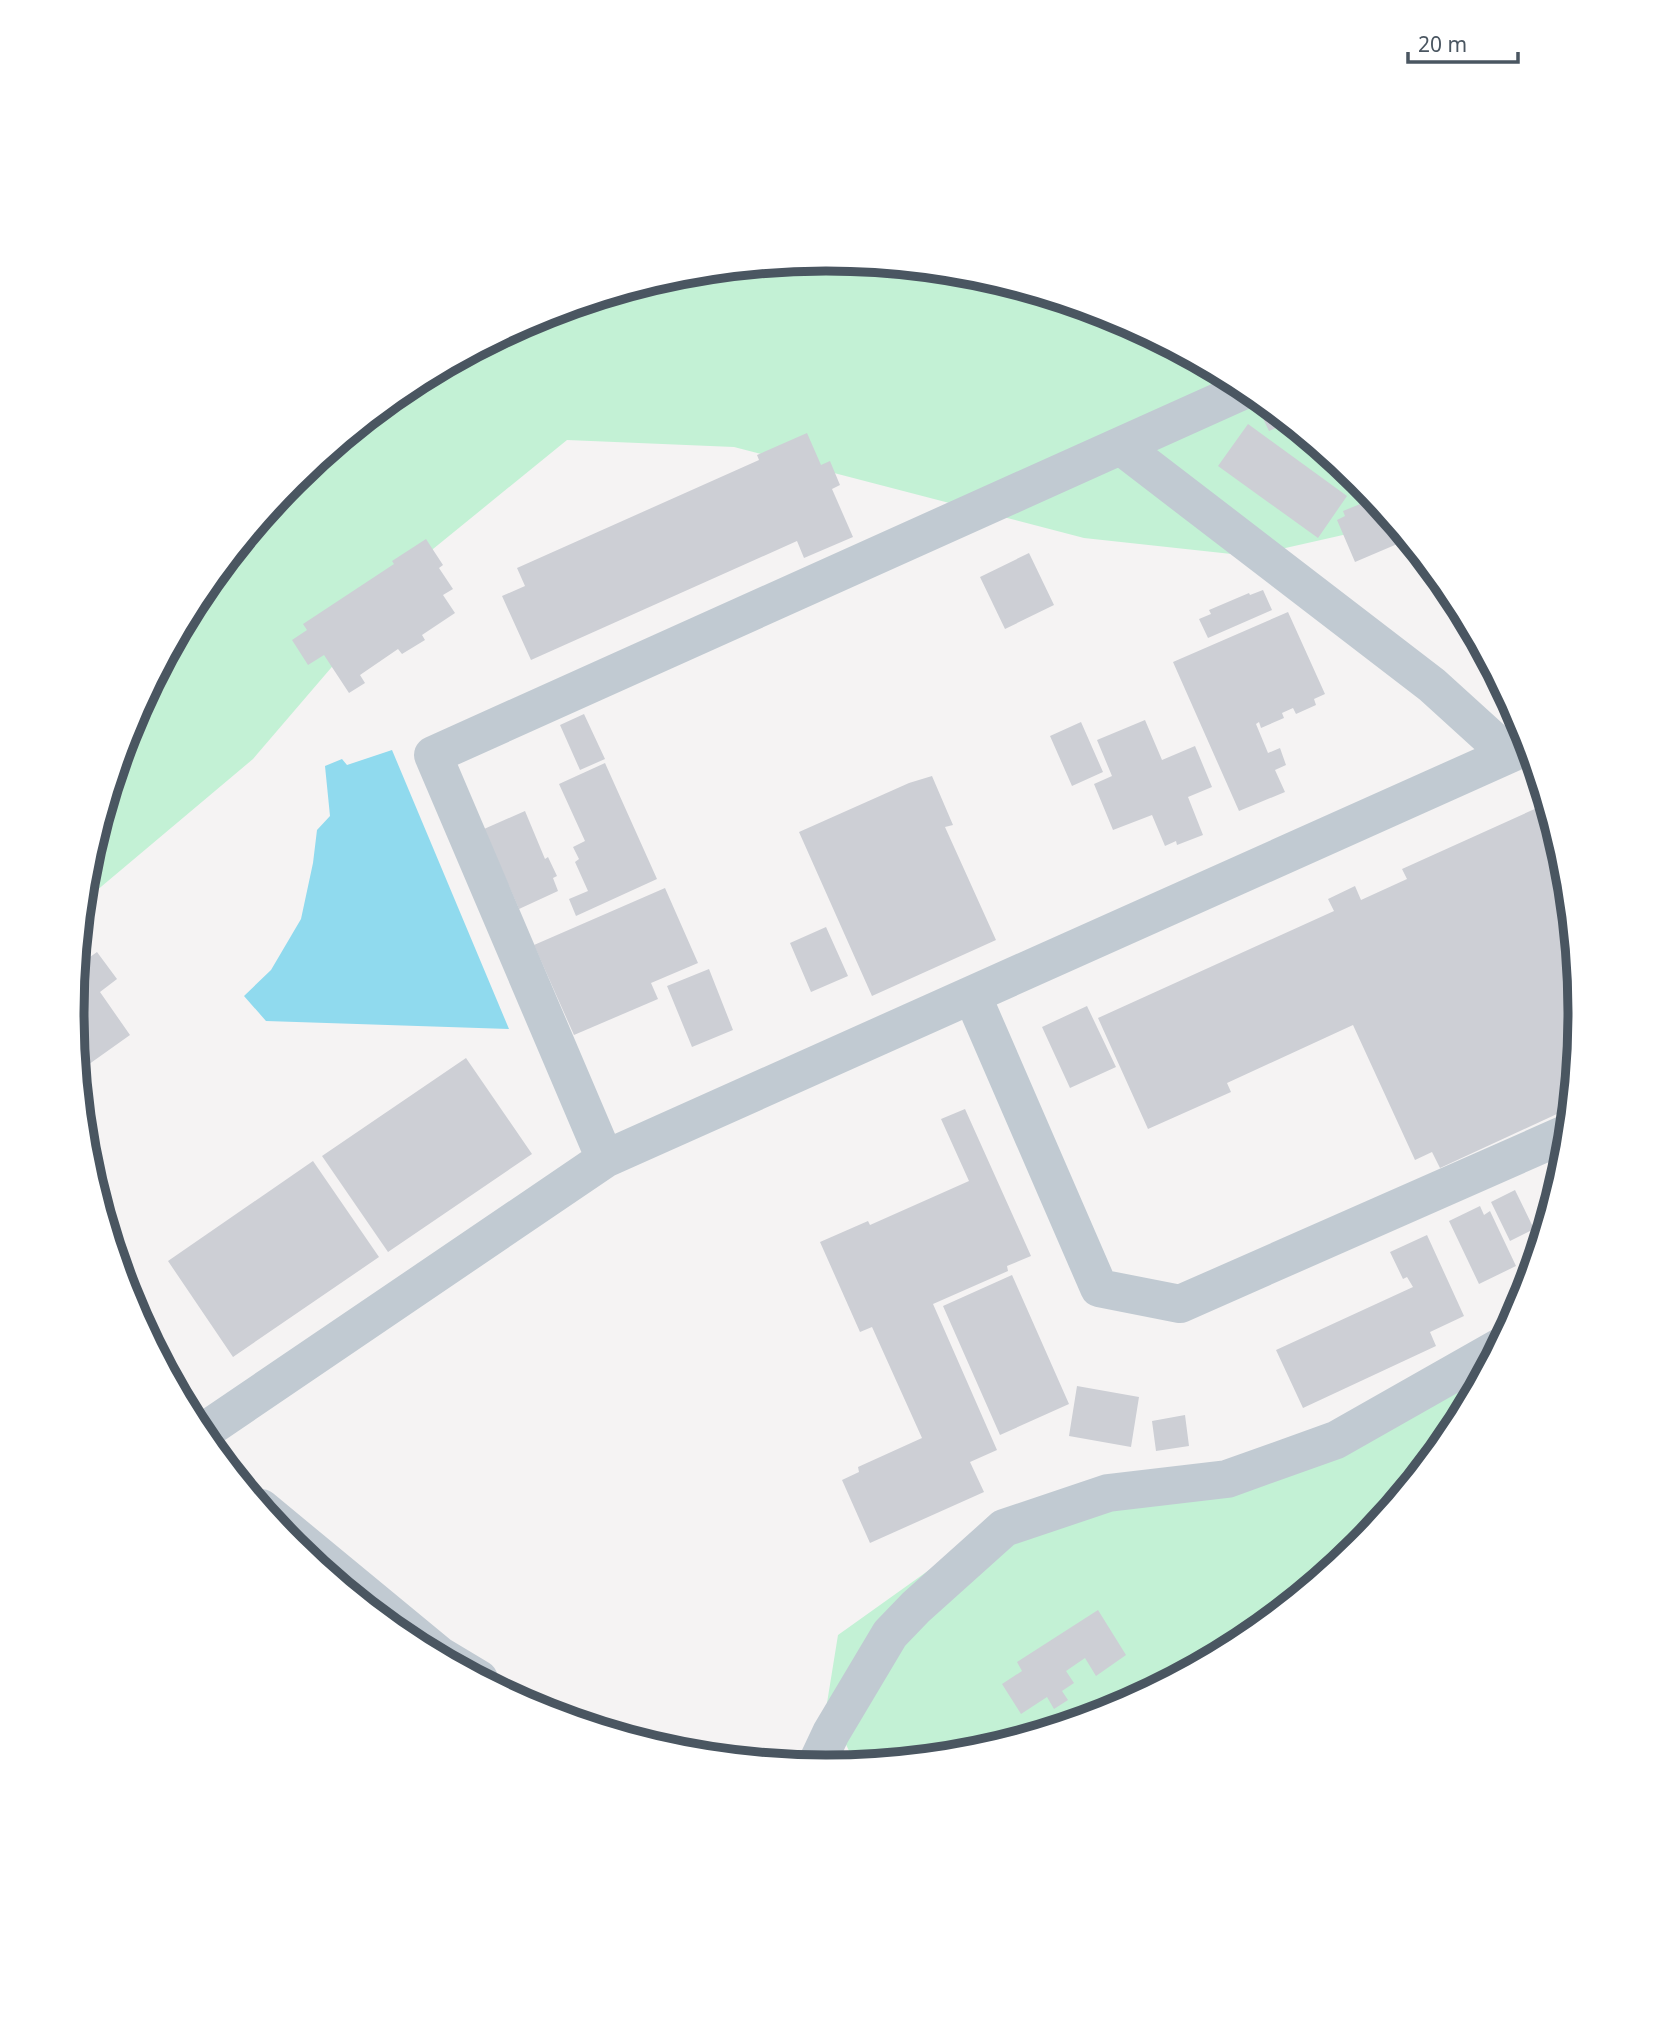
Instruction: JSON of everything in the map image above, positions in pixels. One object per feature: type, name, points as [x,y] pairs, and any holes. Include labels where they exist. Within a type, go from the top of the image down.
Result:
[{"type":"street","points":[[605,1159],[433,755],[1236,394]]},
{"type":"street","points":[[210,1427],[605,1159],[1519,750],[1122,447]]},
{"type":"street","points":[[972,995],[1099,1288],[1180,1304],[1558,1137]]},
{"type":"street","points":[[820,1756],[890,1634],[1004,1528],[1108,1493],[1227,1479],[1336,1440],[1484,1356]]},
{"type":"street","points":[[334,1569],[379,1606]]},
{"type":"green space","points":[[778,272],[875,272],[971,285],[1065,310],[1155,347],[1239,396],[1279,424],[1316,455],[1387,525],[1250,556],[1084,538],[734,447],[567,440],[433,549],[253,759],[94,893],[109,821],[123,774],[161,685],[183,642],[237,561],[301,488],[374,424],[455,370],[498,347],[588,310],[682,285]]},
{"type":"green space","points":[[1466,1390],[1416,1465],[1352,1538],[1279,1602],[1198,1656],[1111,1699],[1019,1730],[923,1749],[851,1755],[827,1703],[838,1635],[953,1553],[1180,1478]]},
{"type":"water","points":[[392,750],[509,1029],[266,1021],[244,996],[271,970],[301,919],[317,830],[330,816],[325,766],[342,759],[347,765]]},
{"type":"building","points":[[1259,410],[1281,426],[1269,431]]},
{"type":"building","points":[[1248,424],[1347,496],[1318,538],[1218,466]]},
{"type":"building","points":[[807,433],[821,465],[830,461],[840,485],[832,489],[853,537],[804,558],[797,541],[531,660],[502,596],[525,586],[517,568],[759,460],[757,455]]},
{"type":"building","points":[[1365,502],[1401,542],[1355,562],[1337,520],[1345,516],[1343,511]]},
{"type":"building","points":[[426,539],[443,565],[439,568],[453,589],[443,595],[455,613],[422,635],[425,640],[402,654],[398,649],[360,675],[365,683],[349,693],[324,655],[308,665],[292,640],[307,630],[303,624],[394,564],[392,561]]},
{"type":"building","points":[[1029,553],[1054,605],[1005,629],[980,577]]},
{"type":"building","points":[[1263,590],[1272,610],[1208,638],[1199,619],[1211,614],[1209,610]]},
{"type":"building","points":[[1288,612],[1325,694],[1314,699],[1316,705],[1296,714],[1293,708],[1282,713],[1284,718],[1261,728],[1259,722],[1256,724],[1268,753],[1280,748],[1286,765],[1275,770],[1285,792],[1239,811],[1173,662]]},
{"type":"building","points":[[584,714],[605,759],[580,770],[560,725]]},
{"type":"building","points":[[1145,720],[1162,760],[1195,746],[1212,787],[1188,797],[1203,835],[1177,845],[1176,841],[1165,846],[1152,815],[1113,830],[1094,784],[1112,776],[1097,740]]},
{"type":"building","points":[[1081,722],[1103,772],[1072,786],[1050,736]]},
{"type":"building","points":[[605,763],[657,879],[576,916],[569,899],[588,891],[575,862],[579,859],[573,847],[585,841],[559,784]]},
{"type":"building","points":[[932,776],[953,825],[945,827],[996,940],[872,996],[799,832],[909,783]]},
{"type":"building","points":[[1540,807],[1555,868],[1567,964],[1569,1013],[1563,1111],[1440,1168],[1432,1152],[1415,1160],[1353,1025],[1227,1083],[1231,1092],[1148,1129],[1098,1018],[1334,911],[1328,899],[1355,886],[1361,900],[1407,879],[1402,869]]},
{"type":"building","points":[[525,811],[545,859],[548,857],[557,876],[553,878],[558,891],[519,909],[484,829]]},
{"type":"building","points":[[665,888],[698,963],[651,983],[658,999],[574,1035],[534,945]]},
{"type":"building","points":[[826,927],[848,976],[811,992],[790,943]]},
{"type":"building","points":[[97,952],[117,979],[100,992],[130,1035],[86,1066],[84,1013],[86,960]]},
{"type":"building","points":[[709,969],[733,1030],[692,1047],[667,986]]},
{"type":"building","points":[[1087,1006],[1116,1067],[1070,1088],[1042,1027]]},
{"type":"building","points":[[466,1058],[532,1154],[388,1252],[322,1156]]},
{"type":"building","points":[[965,1109],[1031,1256],[1007,1266],[1008,1271],[933,1304],[997,1450],[970,1462],[984,1492],[870,1543],[842,1480],[859,1472],[858,1467],[922,1438],[872,1327],[860,1332],[820,1242],[868,1221],[870,1225],[969,1181],[941,1119]]},
{"type":"building","points":[[313,1161],[379,1257],[233,1357],[168,1261]]},
{"type":"building","points":[[1515,1190],[1534,1229],[1510,1241],[1491,1202]]},
{"type":"building","points":[[1480,1206],[1484,1215],[1490,1211],[1516,1266],[1479,1284],[1449,1221]]},
{"type":"building","points":[[1427,1235],[1464,1316],[1430,1332],[1436,1346],[1303,1408],[1276,1350],[1413,1287],[1407,1277],[1403,1279],[1390,1252]]},
{"type":"building","points":[[1012,1275],[1069,1404],[1000,1435],[943,1306]]},
{"type":"building","points":[[1077,1386],[1139,1397],[1131,1447],[1069,1436]]},
{"type":"building","points":[[1185,1415],[1189,1446],[1156,1451],[1152,1421]]},
{"type":"building","points":[[1098,1610],[1126,1655],[1096,1676],[1085,1658],[1066,1671],[1074,1683],[1062,1691],[1068,1700],[1054,1709],[1047,1697],[1021,1714],[1002,1684],[1022,1671],[1017,1662]]}]
